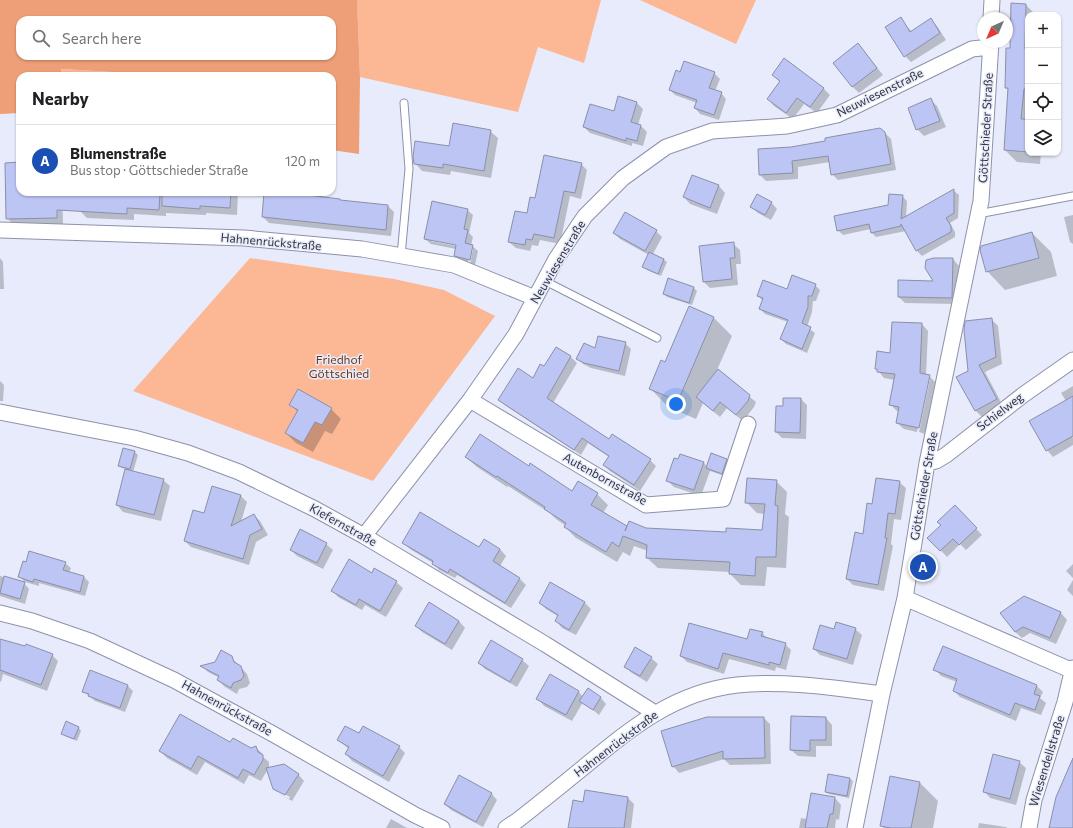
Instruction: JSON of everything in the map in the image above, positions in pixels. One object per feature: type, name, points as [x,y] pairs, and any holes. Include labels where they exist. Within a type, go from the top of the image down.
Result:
[{"type":"street","points":[[991,12],[992,0]]},
{"type":"street","name":"Neuwiesenstraße","points":[[364,536],[470,400],[516,334],[556,259],[585,216],[623,178],[666,147],[712,131],[787,126],[837,115],[977,48]]},
{"type":"street","name":"Göttschieder Straße","points":[[855,828],[882,694],[905,598],[927,463],[981,201],[990,48]]},
{"type":"street","name":"Hahnenrückstraße","points":[[0,230],[244,238],[362,249],[454,265],[535,298]]},
{"type":"street","name":"Schielweg","points":[[927,463],[946,455],[1023,395],[1073,360]]},
{"type":"street","name":"Autenbornstraße","points":[[470,400],[646,505],[724,499],[748,424]]},
{"type":"street","name":"Kiefernstraße","points":[[0,412],[134,438],[188,453],[239,472],[315,509],[364,536],[533,636],[654,713]]},
{"type":"street","points":[[905,598],[1073,670]]},
{"type":"street","name":"Hahnenrückstraße","points":[[0,612],[32,621],[90,641],[174,680],[273,734],[415,815],[442,828]]},
{"type":"street","name":"Wiesendellstraße","points":[[1029,828],[1034,800],[1065,702],[1073,670]]},
{"type":"street","name":"Hahnenrückstraße","points":[[516,825],[599,754],[654,713],[693,695],[737,685],[767,684],[813,686],[882,694]]},
{"type":"lane","points":[[401,256],[410,169],[404,103]]},
{"type":"lane","points":[[978,214],[1073,196]]},
{"type":"lane","points":[[545,281],[658,338]]},
{"type":"green space","points":[[357,0],[601,0],[584,63],[538,47],[518,112],[360,77]]},
{"type":"green space","points":[[640,0],[756,0],[736,44]]},
{"type":"green space","points":[[60,69],[112,72],[60,72]]},
{"type":"green space","name":"Friedhof Göttschied","points":[[250,258],[394,279],[444,290],[495,316],[373,481],[133,391]]},
{"type":"shaded area","points":[[0,0],[357,0],[360,77],[359,154],[336,151],[336,72],[113,72],[61,69],[61,72],[16,72],[16,113],[0,114]]},
{"type":"building","points":[[1011,3],[1026,4],[1025,89],[1021,119],[1025,119],[1025,152],[1004,150],[1008,88],[1005,88],[1006,48],[1013,48],[1013,12],[1011,12]]},
{"type":"building","points":[[901,17],[910,32],[931,18],[940,33],[904,57],[885,27]]},
{"type":"building","points":[[858,43],[877,68],[852,87],[833,63]]},
{"type":"building","points":[[784,58],[824,88],[810,107],[797,98],[786,113],[767,99],[780,81],[772,75]]},
{"type":"building","points":[[684,61],[715,72],[709,88],[722,92],[714,115],[694,108],[697,100],[669,90],[676,70],[680,72]]},
{"type":"building","points":[[618,96],[637,102],[631,122],[641,125],[637,141],[626,138],[626,141],[583,127],[590,104],[614,111]]},
{"type":"building","points":[[931,98],[940,121],[916,130],[908,108]]},
{"type":"building","points":[[453,123],[491,130],[484,171],[443,164],[443,168],[414,164],[413,156],[415,141],[449,146]]},
{"type":"building","points":[[880,128],[885,132],[891,164],[831,175],[828,156],[792,161],[793,173],[759,175],[758,149],[791,147],[825,141],[825,138]]},
{"type":"building","points":[[544,155],[582,163],[575,193],[564,191],[554,238],[534,234],[532,240],[526,239],[525,245],[508,242],[515,211],[527,213],[530,197],[535,198]]},
{"type":"building","points":[[16,162],[16,196],[160,196],[159,210],[127,208],[127,214],[57,210],[57,218],[6,219],[5,163]]},
{"type":"building","points":[[692,175],[719,185],[710,208],[683,197]]},
{"type":"building","points":[[954,189],[954,213],[946,218],[951,226],[951,232],[916,251],[901,224],[901,226],[871,233],[869,224],[837,231],[834,216],[888,205],[889,194],[903,195],[901,219]]},
{"type":"building","points":[[757,194],[772,202],[765,215],[750,207]]},
{"type":"building","points":[[162,196],[231,196],[230,208],[200,206],[200,209],[162,206]]},
{"type":"building","points":[[264,196],[316,196],[388,205],[386,230],[262,217]]},
{"type":"building","points":[[432,201],[468,209],[464,229],[468,230],[465,243],[473,245],[470,260],[454,256],[456,245],[424,239]]},
{"type":"building","points":[[625,212],[657,230],[645,251],[613,233]]},
{"type":"building","points":[[1032,232],[1039,258],[986,272],[980,250],[981,246]]},
{"type":"building","points":[[734,242],[735,258],[730,258],[732,279],[703,282],[699,246]]},
{"type":"building","points":[[649,252],[664,259],[658,274],[642,267]]},
{"type":"building","points":[[934,258],[953,258],[952,298],[898,297],[898,280],[933,281],[925,268],[926,260]]},
{"type":"building","points":[[792,275],[816,284],[812,296],[808,296],[808,307],[802,323],[811,327],[802,349],[780,339],[788,320],[759,309],[763,298],[757,296],[763,280],[787,289]]},
{"type":"building","points":[[668,278],[694,287],[689,303],[663,294]]},
{"type":"building","points":[[689,306],[714,317],[678,401],[649,389],[661,360],[665,362]]},
{"type":"building","points":[[992,318],[996,357],[979,365],[997,399],[975,411],[956,377],[968,371],[964,330],[965,321]]},
{"type":"building","points":[[892,322],[922,323],[920,373],[930,375],[919,428],[896,423],[899,407],[889,405],[895,374],[877,372],[877,369],[875,369],[877,351],[890,353]]},
{"type":"building","points":[[598,336],[626,342],[619,371],[584,363],[576,359],[584,343],[595,348]]},
{"type":"building","points":[[556,347],[571,356],[547,398],[609,439],[612,434],[651,459],[634,485],[603,465],[609,456],[582,438],[574,450],[498,400],[518,368],[533,378],[540,364],[544,366]]},
{"type":"building","points":[[718,369],[750,395],[748,401],[736,415],[720,402],[713,411],[696,397]]},
{"type":"building","points":[[298,389],[332,408],[322,425],[315,422],[303,443],[285,433],[298,410],[289,405]]},
{"type":"building","points":[[1073,396],[1073,436],[1046,451],[1029,421]]},
{"type":"building","points":[[783,398],[801,398],[800,433],[775,432],[776,406],[783,406]]},
{"type":"building","points":[[480,434],[529,466],[530,463],[572,491],[578,481],[598,493],[591,505],[627,526],[629,521],[646,528],[726,532],[726,528],[762,530],[765,504],[745,503],[747,478],[777,480],[775,505],[778,506],[776,557],[756,557],[755,576],[729,574],[730,562],[646,558],[647,545],[623,536],[619,547],[612,542],[606,552],[564,527],[566,523],[544,509],[545,507],[465,457]]},
{"type":"building","points":[[123,448],[135,451],[130,469],[118,466]]},
{"type":"building","points":[[711,453],[727,459],[722,474],[706,468]]},
{"type":"building","points":[[680,454],[704,462],[694,490],[666,481],[674,458],[678,459]]},
{"type":"building","points":[[125,469],[164,479],[154,515],[116,505]]},
{"type":"building","points":[[876,478],[900,481],[895,514],[888,513],[885,538],[887,538],[878,585],[846,579],[855,532],[863,534],[867,503],[872,504]]},
{"type":"building","points":[[212,486],[241,495],[231,526],[254,514],[262,529],[250,535],[243,559],[184,541],[193,510],[204,513]]},
{"type":"building","points":[[955,505],[977,528],[959,545],[953,539],[940,551],[927,538],[941,525],[937,522]]},
{"type":"building","points":[[420,512],[479,547],[484,539],[500,549],[493,561],[520,578],[505,603],[450,569],[448,573],[432,564],[433,561],[402,543]]},
{"type":"building","points":[[300,529],[327,543],[317,563],[290,550]]},
{"type":"building","points":[[29,551],[66,562],[63,570],[84,576],[80,592],[34,579],[33,582],[18,577],[23,561],[26,562]]},
{"type":"building","points":[[349,559],[372,573],[374,568],[397,581],[380,611],[359,599],[356,605],[331,591]]},
{"type":"building","points":[[4,576],[25,582],[20,599],[0,593]]},
{"type":"building","points":[[550,582],[585,602],[569,630],[555,621],[558,615],[539,603]]},
{"type":"building","points":[[1024,596],[1061,612],[1050,638],[1023,627],[1015,632],[1000,613]]},
{"type":"building","points":[[429,602],[459,621],[445,644],[415,626]]},
{"type":"building","points":[[836,622],[856,628],[847,659],[813,649],[820,625],[834,629]]},
{"type":"building","points":[[689,623],[747,639],[750,629],[763,632],[761,636],[786,643],[780,665],[769,662],[769,665],[723,653],[718,669],[680,656]]},
{"type":"building","points":[[0,639],[25,646],[26,644],[53,654],[41,685],[0,670]]},
{"type":"building","points":[[491,640],[523,659],[510,682],[478,663]]},
{"type":"building","points":[[943,646],[1037,685],[1034,694],[1040,696],[1035,710],[1015,703],[1010,715],[953,691],[957,679],[933,670]]},
{"type":"building","points":[[635,647],[652,657],[640,676],[624,667]]},
{"type":"building","points":[[221,650],[232,656],[234,662],[241,666],[244,676],[241,680],[233,683],[231,688],[217,680],[219,676],[200,666],[215,662]]},
{"type":"building","points":[[90,670],[128,685],[120,708],[88,696],[89,694],[82,692]]},
{"type":"building","points":[[550,674],[579,691],[566,715],[536,699]]},
{"type":"building","points":[[588,688],[601,697],[593,710],[579,701]]},
{"type":"building","points":[[180,714],[230,742],[233,738],[251,748],[256,746],[258,752],[263,755],[263,760],[254,775],[243,769],[238,778],[198,756],[191,769],[159,751]]},
{"type":"building","points":[[791,716],[826,717],[826,740],[810,740],[810,751],[790,750]]},
{"type":"building","points":[[707,717],[764,717],[765,758],[723,759],[723,751],[672,767],[661,731]]},
{"type":"building","points":[[66,721],[79,727],[74,739],[61,734]]},
{"type":"building","points":[[345,726],[359,733],[363,726],[400,746],[383,776],[345,754],[349,747],[337,740]]},
{"type":"building","points":[[993,754],[1020,761],[1010,799],[983,792]]},
{"type":"building","points":[[1073,758],[1073,828],[1049,828],[1056,797]]},
{"type":"building","points":[[284,764],[299,774],[285,795],[273,789],[266,768]]},
{"type":"building","points":[[828,774],[850,778],[847,796],[825,792]]},
{"type":"building","points":[[459,775],[492,793],[476,822],[444,804]]},
{"type":"building","points":[[890,776],[920,782],[911,828],[891,828],[880,826]]},
{"type":"building","points":[[585,790],[628,797],[624,828],[568,828],[573,800],[583,802]]},
{"type":"building","points":[[811,793],[835,797],[833,814],[830,814],[827,828],[805,828]]},
{"type":"place","name":"Blumenstraße","points":[[923,567]]}]
